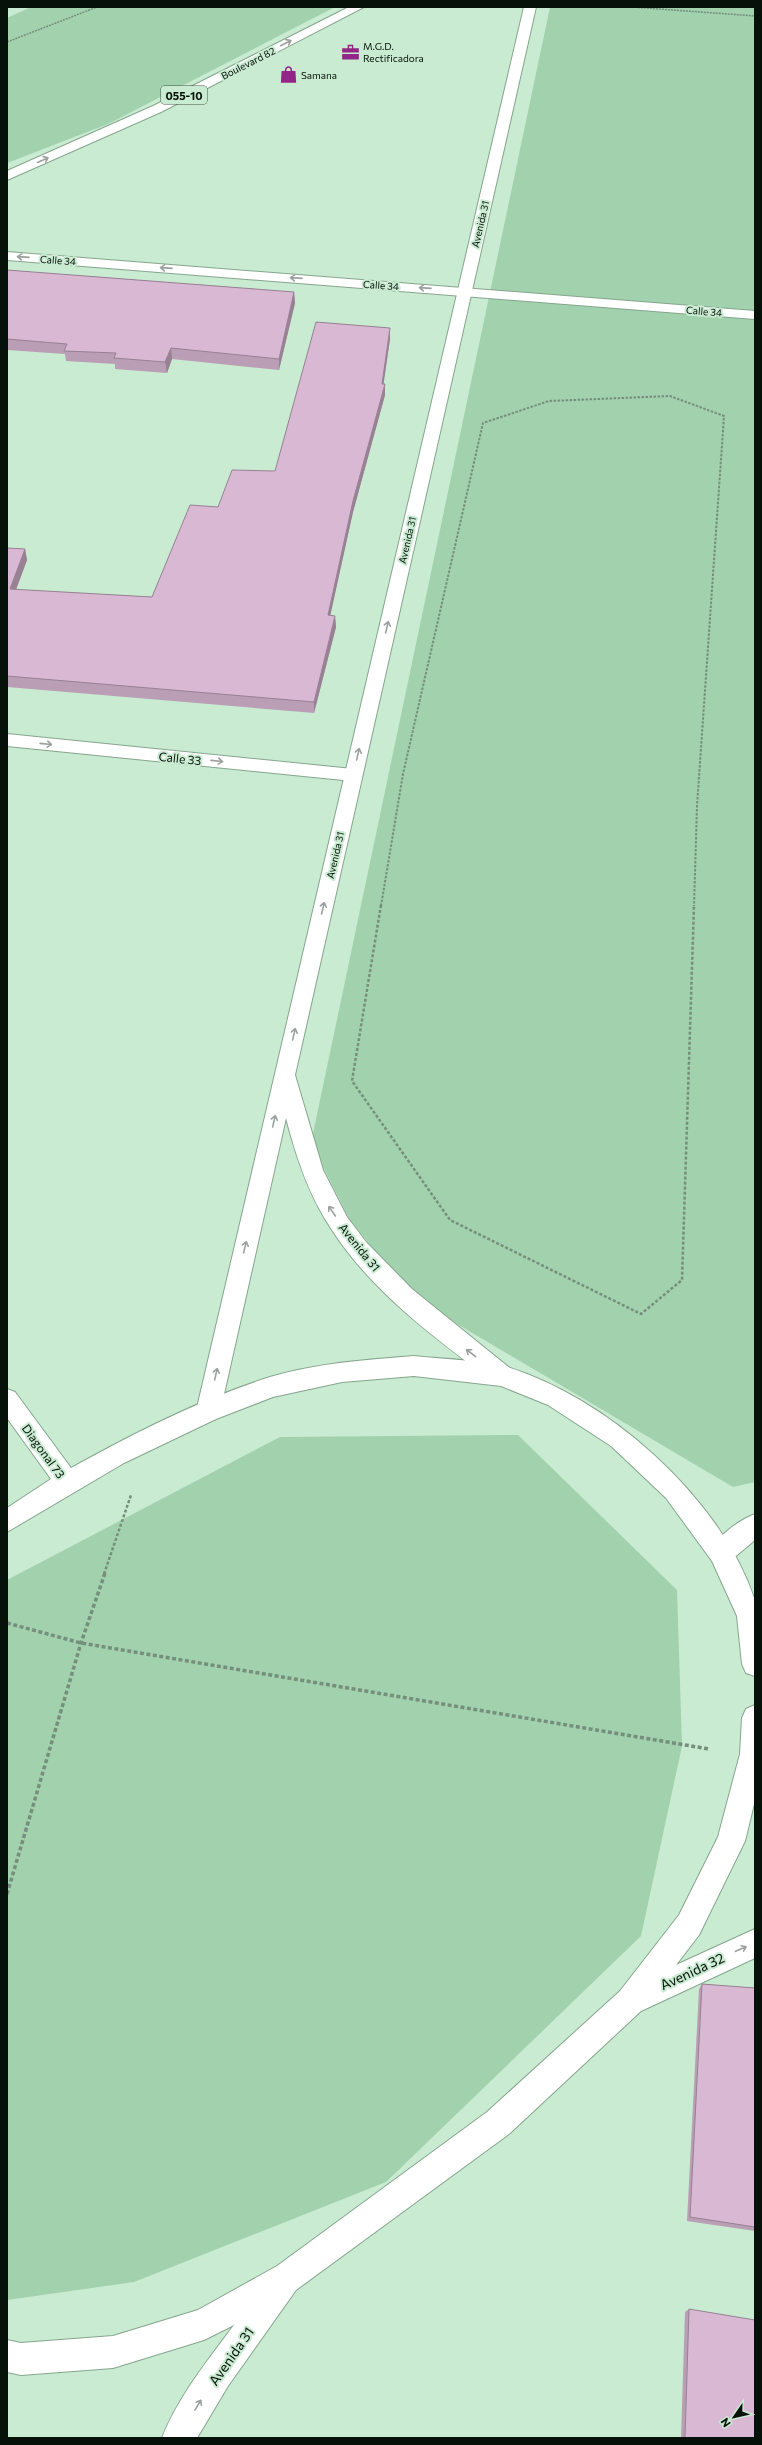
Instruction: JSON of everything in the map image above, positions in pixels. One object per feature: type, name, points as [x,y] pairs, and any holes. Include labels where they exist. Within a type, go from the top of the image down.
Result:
[{"type":"main road","name":"Boulevard 82","points":[[7,176],[157,109],[358,7]]},
{"type":"main road","name":"Avenida 31","points":[[208,1412],[530,7]]},
{"type":"main road","name":"Calle 34","points":[[7,256],[755,315]]},
{"type":"main road","name":"Calle 33","points":[[7,740],[353,775]]},
{"type":"main road","name":"Avenida 31","points":[[285,1072],[304,1150],[325,1200],[351,1238],[383,1275],[422,1311],[503,1376]]},
{"type":"main road","points":[[7,1521],[67,1482],[116,1455],[208,1412],[271,1387],[342,1372],[414,1366],[503,1376],[556,1398],[619,1439],[675,1490],[721,1553],[752,1618],[755,1664]]},
{"type":"main road","name":"Diagonal 73","points":[[7,1399],[67,1482]]},
{"type":"main road","points":[[721,1553],[755,1525]]},
{"type":"main road","points":[[7,2356],[21,2359],[113,2352],[204,2324],[288,2277],[498,2123],[630,2001],[693,1918],[731,1841],[753,1754],[755,1718]]},
{"type":"main road","name":"Avenida 32","points":[[630,2001],[755,1943]]},
{"type":"main road","name":"Avenida 31","points":[[178,2438],[216,2375],[288,2277]]},
{"type":"path","points":[[7,42],[97,7]]},
{"type":"path","points":[[632,7],[755,16]]},
{"type":"path","points":[[670,396],[724,416],[697,806],[682,1280],[641,1314],[450,1220],[352,1081],[403,774],[483,423],[549,401],[670,396]]},
{"type":"path","points":[[7,1894],[81,1643],[133,1490],[116,1455]]},
{"type":"path","points":[[7,1623],[81,1643],[682,1746],[753,1754]]},
{"type":"green space","points":[[31,7],[335,7],[108,124],[7,163],[7,18]]},
{"type":"green space","points":[[550,7],[755,7],[755,1482],[733,1487],[413,1298],[350,1220],[311,1143]]},
{"type":"green space","points":[[518,1435],[677,1590],[682,1746],[641,1936],[386,2182],[134,2282],[7,2300],[7,1580],[280,1437]]},
{"type":"building","points":[[7,270],[294,292],[279,359],[171,348],[165,362],[114,358],[116,353],[64,351],[67,344],[7,339]]},
{"type":"building","points":[[316,322],[390,328],[382,384],[385,384],[353,501],[328,615],[335,616],[314,702],[7,676],[7,548],[25,549],[10,589],[152,597],[190,505],[218,507],[232,470],[275,471]]},
{"type":"building","points":[[702,1984],[755,1988],[755,2227],[690,2217]]},
{"type":"building","points":[[689,2309],[755,2320],[755,2438],[685,2438]]},
{"type":"place","name":"M.G.D. Rectificadora","points":[[350,52]]},
{"type":"place","name":"Samana","points":[[288,75]]}]
